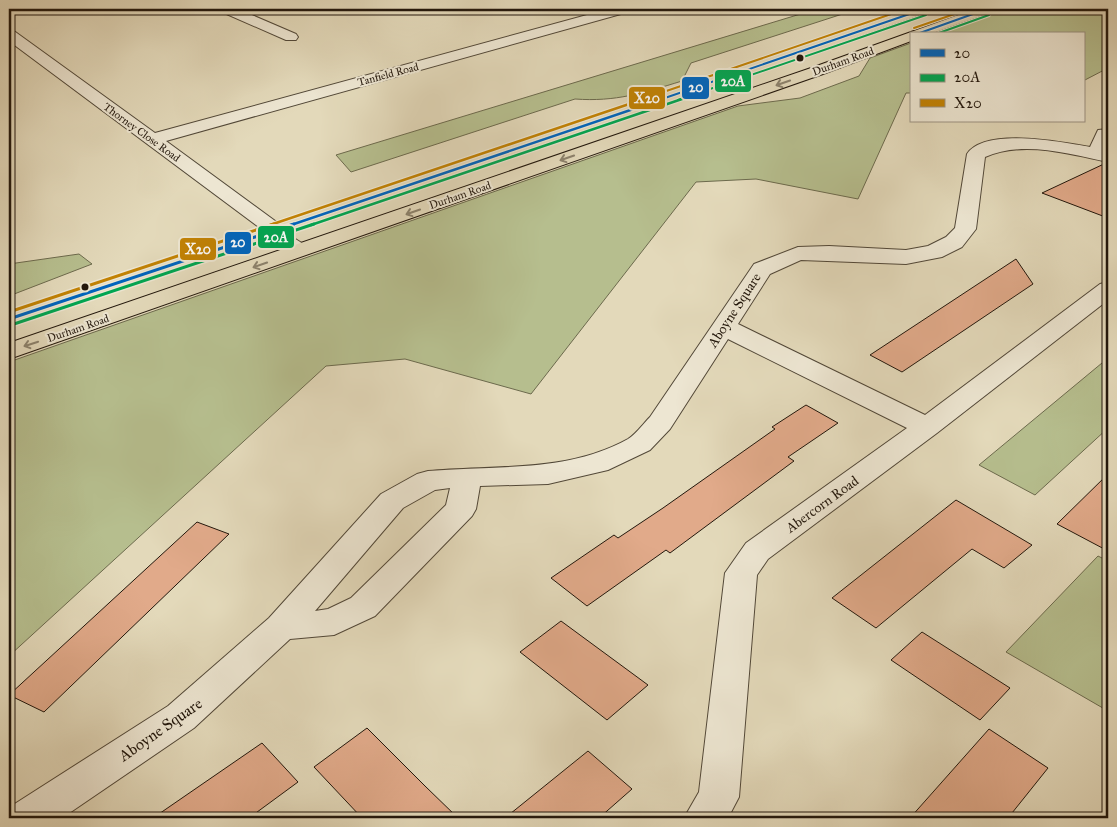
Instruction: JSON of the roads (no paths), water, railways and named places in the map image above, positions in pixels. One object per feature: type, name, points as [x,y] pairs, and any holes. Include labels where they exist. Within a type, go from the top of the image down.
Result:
[{"type":"highway","name":"Durham Road","points":[[9,319],[924,9]]},
{"type":"highway","points":[[922,32],[987,9]]},
{"type":"highway","name":"Durham Road","points":[[9,351],[808,74],[910,36]]},
{"type":"street","points":[[233,11],[260,9]]},
{"type":"street","name":"Tanfield Road","points":[[152,139],[618,9]]},
{"type":"street","points":[[233,11],[291,37]]},
{"type":"street","name":"Thorney Close Road","points":[[12,40],[152,139],[275,230]]},
{"type":"street","name":"Aboyne Square","points":[[28,818],[181,717],[281,627],[392,501],[428,481],[467,477],[548,474],[598,463],[640,444],[660,423],[762,269],[782,259],[798,254],[829,253],[906,257],[934,252],[954,242],[965,229],[976,154],[994,146],[1018,144],[1104,148]]},
{"type":"street","name":"Abercorn Road","points":[[705,818],[719,797],[742,573],[757,551],[927,427],[1108,288]]},
{"type":"street","points":[[724,327],[927,427]]},
{"type":"street","points":[[281,627],[334,622],[363,607],[461,509],[467,477]]},
{"type":"lane","points":[[275,230],[303,250]]}]
